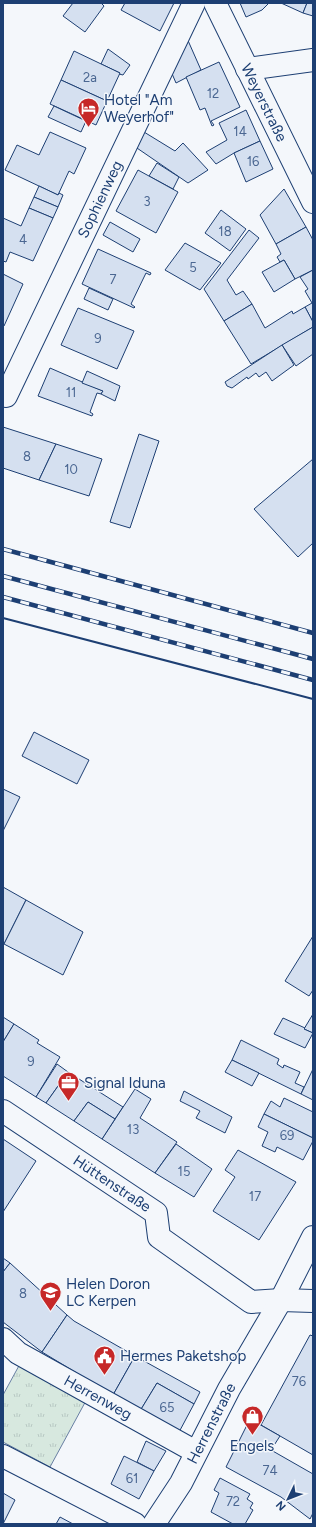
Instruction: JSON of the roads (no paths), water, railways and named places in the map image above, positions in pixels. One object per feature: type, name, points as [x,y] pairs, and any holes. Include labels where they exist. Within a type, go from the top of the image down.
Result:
[{"type":"street","name":"Sophienweg","points":[[6,396],[194,3]]},
{"type":"street","name":"Weyerstraße","points":[[215,3],[313,202]]},
{"type":"street","points":[[247,69],[313,60]]},
{"type":"street","name":"Hüttenstraße","points":[[3,1111],[156,1213],[159,1238],[251,1302],[281,1300],[313,1301]]},
{"type":"street","name":"Herrenstraße","points":[[154,1524],[181,1484],[229,1388],[281,1300],[313,1237]]},
{"type":"street","name":"Herrenweg","points":[[3,1339],[18,1353],[196,1452]]},
{"type":"street","points":[[3,1456],[135,1524]]},
{"type":"railway","points":[[3,549],[313,633]]},
{"type":"railway","points":[[3,576],[313,659]]},
{"type":"railway","points":[[3,597],[313,680]]},
{"type":"place","name":"Hotel \"Am Weyerhof\"","points":[[88,128]]},
{"type":"place","name":"Signal Iduna","points":[[68,1102]]},
{"type":"place","name":"Helen Doron LC Kerpen","points":[[51,1312]]},
{"type":"place","name":"Hermes Paketshop","points":[[105,1376]]},
{"type":"place","name":"Engels","points":[[252,1436]]}]
